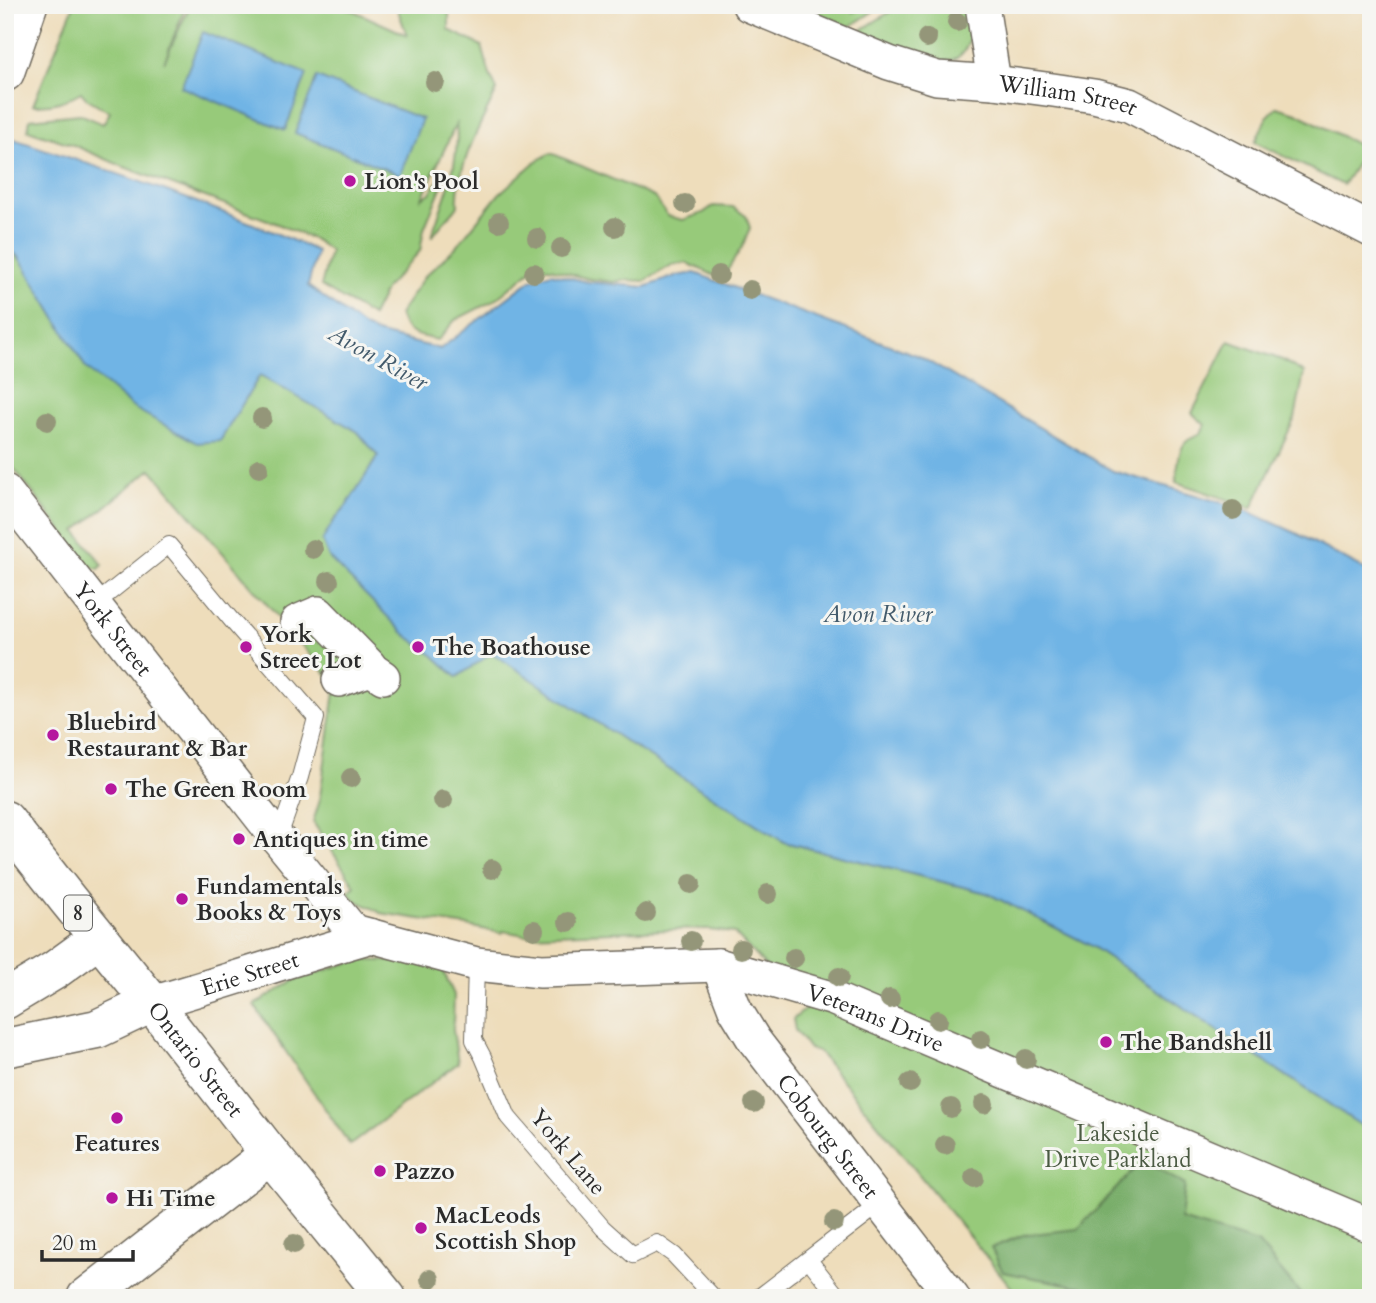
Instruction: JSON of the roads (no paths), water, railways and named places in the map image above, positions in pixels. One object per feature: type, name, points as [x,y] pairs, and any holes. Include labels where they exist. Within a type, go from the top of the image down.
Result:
[{"type":"main road","points":[[5,72],[28,5]]},
{"type":"main road","name":"Ontario Street","points":[[5,820],[387,1298]]},
{"type":"main road","points":[[5,1000],[99,939]]},
{"type":"main road","name":"Erie Street","points":[[5,1048],[97,1029],[152,1003]]},
{"type":"main road","points":[[86,1298],[270,1154]]},
{"type":"street","name":"William Street","points":[[749,5],[901,67],[937,78],[994,82],[1094,96],[1129,105],[1371,230]]},
{"type":"street","points":[[982,5],[994,82]]},
{"type":"street","name":"York Street","points":[[5,491],[278,839],[363,933]]},
{"type":"street","points":[[297,622],[318,613],[377,673],[339,680]]},
{"type":"street","name":"Veterans Drive","points":[[363,933],[476,964],[541,971],[718,965],[834,999],[1371,1226]]},
{"type":"street","name":"Erie Street","points":[[152,1003],[313,953],[363,933]]},
{"type":"street","name":"Cobourg Street","points":[[718,965],[735,1009],[754,1040],[953,1298]]},
{"type":"lane","points":[[94,606],[169,545],[316,718],[300,777],[278,839]]},
{"type":"lane","name":"York Lane","points":[[476,964],[474,1040],[508,1117],[613,1237],[634,1255],[657,1243],[674,1255],[714,1298]]},
{"type":"lane","points":[[758,1298],[880,1204]]},
{"type":"lane","points":[[809,1260],[839,1298]]},
{"type":"water","points":[[203,32],[307,74],[285,130],[181,87]]},
{"type":"water","points":[[317,77],[422,119],[400,175],[295,133]]},
{"type":"water","name":"Avon River","points":[[5,136],[202,204],[317,251],[308,286],[376,333],[440,349],[531,280],[551,273],[588,282],[645,287],[676,276],[695,273],[919,356],[1113,471],[1243,509],[1298,534],[1371,573],[1371,1132],[1088,944],[987,893],[784,842],[492,653],[457,677],[406,635],[329,558],[322,541],[378,456],[358,432],[260,375],[220,441],[197,443],[132,407],[86,368],[19,257],[5,246]]},
{"type":"place","name":"Lion's Pool","points":[[350,181]]},
{"type":"place","name":"York Street Lot","points":[[246,647]]},
{"type":"place","name":"The Boathouse","points":[[418,647]]},
{"type":"place","name":"Bluebird Restaurant & Bar","points":[[53,735]]},
{"type":"place","name":"The Green Room","points":[[111,789]]},
{"type":"place","name":"Antiques in time","points":[[239,839]]},
{"type":"place","name":"Fundamentals Books & Toys","points":[[182,899]]},
{"type":"place","name":"The Bandshell","points":[[1106,1042]]},
{"type":"place","name":"Features","points":[[117,1118]]},
{"type":"place","name":"Pazzo","points":[[380,1171]]},
{"type":"place","name":"Hi Time","points":[[112,1198]]},
{"type":"place","name":"MacLeods Scottish Shop","points":[[421,1228]]},
{"type":"park label","name":"Lakeside Drive Parkland","points":[[1118,1146]]}]
